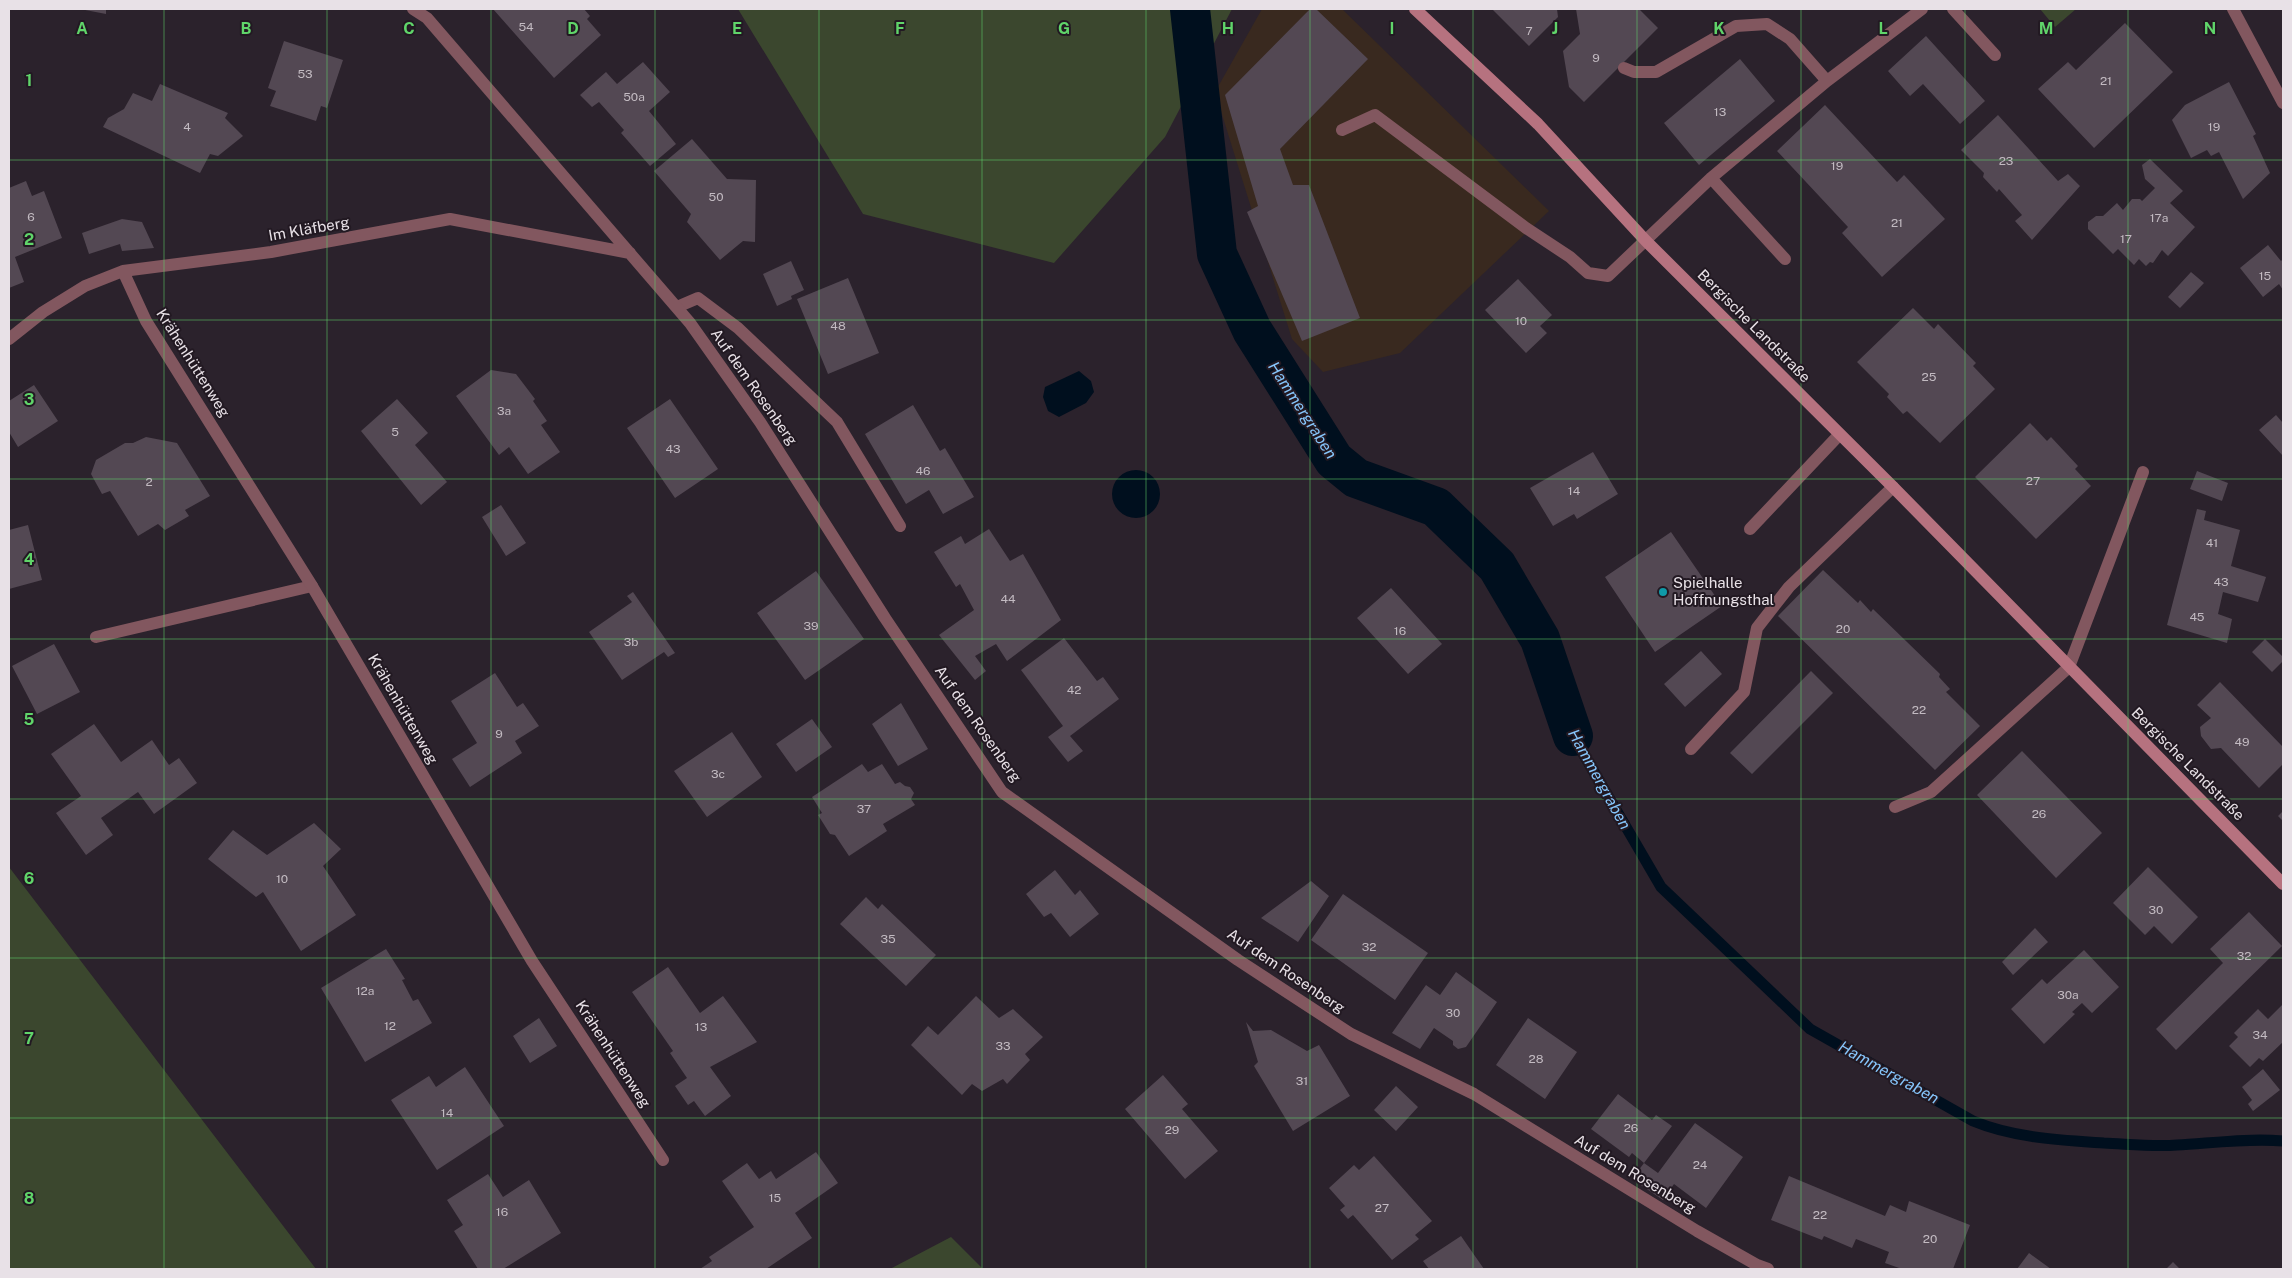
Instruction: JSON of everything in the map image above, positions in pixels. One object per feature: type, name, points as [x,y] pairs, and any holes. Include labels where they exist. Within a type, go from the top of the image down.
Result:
[{"type":"main road","name":"Bergische Landstraße","points":[[1415,9],[1538,124],[1646,241],[1893,487],[2283,884]]},
{"type":"street","name":"Auf dem Rosenberg","points":[[413,9],[427,18],[677,307],[760,422],[885,618],[1002,792],[1238,960],[1351,1034],[1474,1094],[1697,1231],[1768,1269]]},
{"type":"street","points":[[1342,130],[1375,115],[1526,228],[1570,257],[1588,273],[1608,276],[1711,178],[1826,81],[1922,9]]},
{"type":"street","points":[[1953,9],[1995,55]]},
{"type":"street","points":[[2233,9],[2283,103]]},
{"type":"street","points":[[1624,68],[1634,72],[1656,72],[1736,26],[1767,24],[1790,39],[1826,81]]},
{"type":"street","points":[[1711,178],[1785,259]]},
{"type":"street","name":"Im Kläfberg","points":[[9,339],[43,312],[85,286],[123,271],[271,252],[450,219],[630,252]]},
{"type":"street","name":"Krähenhüttenweg","points":[[123,271],[146,321],[312,586],[532,961],[663,1160]]},
{"type":"street","points":[[677,307],[698,298],[738,328],[838,422],[900,526]]},
{"type":"street","points":[[1750,529],[1839,435]]},
{"type":"street","points":[[1895,807],[1931,792],[2069,667],[2143,472]]},
{"type":"street","points":[[1691,749],[1744,692],[1757,628],[1789,587],[1893,487]]},
{"type":"street","points":[[96,637],[312,586]]},
{"type":"shaded area","points":[[1262,9],[1342,9],[1549,211],[1400,353],[1323,372],[1292,339],[1215,92]]},
{"type":"green space","points":[[738,9],[1232,9],[1165,137],[1054,263],[863,214]]},
{"type":"green space","points":[[2040,9],[2076,9],[2055,27]]},
{"type":"green space","points":[[9,867],[316,1269],[9,1269]]},
{"type":"green space","points":[[951,1237],[983,1269],[890,1269]]},
{"type":"water","points":[[1079,371],[1091,381],[1094,392],[1086,403],[1059,417],[1048,411],[1043,397],[1045,387]]},
{"type":"water","points":[[1131,470],[1141,470],[1150,474],[1156,480],[1159,485],[1159,503],[1150,514],[1141,518],[1131,518],[1122,514],[1116,508],[1112,499],[1112,489],[1116,480],[1122,474]]},
{"type":"building","points":[[80,9],[106,9],[106,14]]},
{"type":"building","points":[[493,9],[584,9],[590,16],[587,19],[601,35],[554,78]]},
{"type":"building","points":[[1310,9],[1316,9],[1368,59],[1280,149],[1293,185],[1309,185],[1360,318],[1302,341],[1247,212],[1258,206],[1225,95]]},
{"type":"building","points":[[1492,9],[1557,9],[1558,17],[1529,46]]},
{"type":"building","points":[[1576,9],[1639,9],[1658,28],[1584,102],[1569,87],[1563,51],[1580,34]]},
{"type":"building","points":[[2125,23],[2173,72],[2094,148],[2038,89],[2068,62],[2076,70]]},
{"type":"building","points":[[1926,36],[1985,101],[1960,124],[1923,84],[1910,96],[1888,71]]},
{"type":"building","points":[[284,41],[343,60],[327,108],[321,106],[316,121],[270,106],[276,91],[268,88]]},
{"type":"building","points":[[1740,59],[1775,101],[1699,165],[1664,123]]},
{"type":"building","points":[[643,62],[670,92],[649,111],[676,144],[650,166],[621,133],[624,130],[599,102],[592,107],[580,95],[606,72],[617,84]]},
{"type":"building","points":[[2229,82],[2256,134],[2253,136],[2270,173],[2243,199],[2219,152],[2211,156],[2207,150],[2191,158],[2172,120],[2185,105]]},
{"type":"building","points":[[160,84],[228,113],[225,118],[243,136],[218,156],[210,154],[200,173],[103,127],[108,118],[124,109],[133,93],[152,101]]},
{"type":"building","points":[[1825,105],[1897,182],[1904,175],[1945,219],[1882,277],[1842,233],[1848,227],[1777,151]]},
{"type":"building","points":[[1998,115],[2058,181],[2068,174],[2080,186],[2032,240],[2015,221],[2022,215],[1999,189],[1997,192],[1983,177],[1984,173],[1961,150]]},
{"type":"building","points":[[692,139],[727,179],[756,180],[755,242],[743,241],[720,260],[687,222],[691,214],[654,171]]},
{"type":"building","points":[[2150,159],[2183,191],[2170,203],[2195,227],[2168,256],[2162,250],[2153,263],[2150,262],[2146,266],[2139,259],[2134,265],[2118,249],[2113,254],[2088,229],[2088,222],[2096,216],[2103,216],[2117,203],[2123,210],[2132,199],[2140,199],[2142,201],[2155,188],[2145,179],[2142,165]]},
{"type":"building","points":[[26,181],[32,196],[44,191],[62,238],[15,257],[24,282],[9,288],[9,188]]},
{"type":"building","points":[[122,219],[142,222],[154,248],[122,251],[120,244],[89,254],[82,233]]},
{"type":"building","points":[[2268,245],[2281,261],[2283,259],[2283,290],[2279,284],[2263,297],[2240,268]]},
{"type":"building","points":[[791,261],[804,290],[791,296],[792,299],[777,306],[763,274]]},
{"type":"building","points":[[2191,272],[2204,283],[2180,308],[2168,297]]},
{"type":"building","points":[[848,278],[879,353],[828,374],[797,299]]},
{"type":"building","points":[[1518,279],[1552,315],[1540,326],[1547,333],[1526,353],[1485,310]]},
{"type":"building","points":[[1913,308],[1934,329],[1938,324],[1976,363],[1973,366],[1995,389],[1940,443],[1907,411],[1903,414],[1887,397],[1889,394],[1857,362]]},
{"type":"building","points":[[491,370],[516,374],[535,399],[533,401],[547,421],[541,425],[560,452],[528,474],[509,447],[499,455],[456,396]]},
{"type":"building","points":[[34,385],[58,421],[18,447],[9,432],[9,401]]},
{"type":"building","points":[[397,399],[428,433],[415,445],[447,482],[421,505],[361,431]]},
{"type":"building","points":[[670,399],[718,469],[675,498],[627,428]]},
{"type":"building","points":[[913,405],[940,451],[945,448],[974,497],[943,514],[929,490],[906,504],[865,434]]},
{"type":"building","points":[[2276,415],[2283,423],[2283,456],[2259,430]]},
{"type":"building","points":[[2030,423],[2047,441],[2051,437],[2078,466],[2075,469],[2091,486],[2036,539],[1975,477]]},
{"type":"building","points":[[146,437],[177,443],[210,496],[185,510],[189,516],[165,530],[158,524],[138,536],[110,491],[102,494],[91,474],[96,460],[125,443],[133,443]]},
{"type":"building","points":[[1593,452],[1618,494],[1577,519],[1574,514],[1553,526],[1530,488]]},
{"type":"building","points":[[2197,471],[2228,483],[2222,501],[2190,489]]},
{"type":"building","points":[[501,505],[526,543],[506,556],[482,517]]},
{"type":"building","points":[[2197,509],[2206,511],[2204,520],[2240,530],[2231,566],[2266,577],[2258,602],[2223,592],[2218,614],[2232,619],[2227,643],[2167,625]]},
{"type":"building","points":[[28,525],[42,580],[9,589],[9,530]]},
{"type":"building","points":[[989,529],[1010,561],[1023,554],[1061,620],[1007,661],[996,644],[975,656],[986,671],[975,680],[939,635],[974,610],[960,584],[956,587],[934,552],[961,536],[965,544]]},
{"type":"building","name":"Spielhalle Hoffnungsthal","points":[[1671,532],[1722,606],[1655,652],[1605,577]]},
{"type":"building","points":[[1823,570],[1858,603],[1860,600],[1871,612],[1873,609],[1940,674],[1939,677],[1950,689],[1946,692],[1980,726],[1935,770],[1778,616]]},
{"type":"building","points":[[816,571],[864,639],[805,680],[757,613]]},
{"type":"building","points":[[1391,588],[1442,644],[1408,674],[1357,618]]},
{"type":"building","points":[[633,592],[675,653],[668,657],[664,652],[622,680],[589,632],[632,602],[627,596]]},
{"type":"building","points":[[1064,638],[1097,681],[1103,677],[1119,699],[1070,736],[1083,751],[1068,762],[1048,737],[1063,726],[1021,670]]},
{"type":"building","points":[[2265,639],[2283,657],[2283,661],[2272,672],[2252,652]]},
{"type":"building","points":[[54,644],[80,692],[37,714],[12,666]]},
{"type":"building","points":[[1701,651],[1722,674],[1685,707],[1664,684]]},
{"type":"building","points":[[1811,671],[1833,693],[1752,774],[1730,753]]},
{"type":"building","points":[[495,673],[517,707],[523,703],[539,726],[515,741],[522,753],[470,787],[452,759],[477,743],[451,701]]},
{"type":"building","points":[[2220,682],[2283,747],[2283,764],[2259,788],[2221,748],[2211,749],[2201,736],[2200,727],[2211,718],[2197,705]]},
{"type":"building","points":[[901,703],[928,749],[898,766],[872,724]]},
{"type":"building","points":[[812,719],[832,747],[796,772],[776,744]]},
{"type":"building","points":[[94,724],[121,762],[152,740],[169,765],[179,758],[197,783],[154,814],[138,792],[101,818],[113,835],[86,855],[56,813],[81,796],[51,754]]},
{"type":"building","points":[[732,732],[762,777],[707,817],[674,771]]},
{"type":"building","points":[[2022,751],[2102,833],[2056,878],[1977,795]]},
{"type":"building","points":[[862,764],[868,772],[882,764],[895,784],[900,782],[910,787],[914,793],[911,799],[915,805],[883,824],[887,831],[849,856],[835,835],[830,834],[818,815],[822,813],[812,797]]},
{"type":"building","points":[[2283,811],[2283,821],[2278,816]]},
{"type":"building","points":[[314,823],[341,849],[323,866],[356,915],[301,951],[263,892],[256,897],[208,859],[233,830],[267,855]]},
{"type":"building","points":[[2148,867],[2198,917],[2172,944],[2154,926],[2145,935],[2113,903]]},
{"type":"building","points":[[1055,870],[1075,895],[1080,890],[1099,914],[1070,937],[1051,913],[1044,917],[1026,894]]},
{"type":"building","points":[[1311,881],[1329,896],[1298,942],[1261,918]]},
{"type":"building","points":[[1343,894],[1428,953],[1395,1000],[1311,940]]},
{"type":"building","points":[[866,897],[878,909],[882,904],[936,955],[906,986],[840,924]]},
{"type":"building","points":[[2249,912],[2282,946],[2176,1050],[2156,1029],[2223,963],[2210,949]]},
{"type":"building","points":[[2035,928],[2048,942],[2013,975],[2002,962]]},
{"type":"building","points":[[386,949],[405,979],[402,980],[413,1001],[418,999],[432,1023],[365,1062],[321,988]]},
{"type":"building","points":[[2084,950],[2119,987],[2092,1013],[2082,1003],[2072,1012],[2075,1014],[2044,1044],[2011,1009],[2042,979],[2047,984]]},
{"type":"building","points":[[668,967],[700,1013],[723,996],[757,1042],[710,1067],[731,1096],[705,1116],[694,1101],[688,1105],[675,1086],[687,1078],[670,1053],[673,1051],[632,992]]},
{"type":"building","points":[[1456,972],[1497,1002],[1466,1047],[1458,1049],[1453,1045],[1453,1041],[1434,1028],[1420,1049],[1392,1033],[1426,985],[1440,995]]},
{"type":"building","points":[[976,996],[999,1018],[1013,1009],[1043,1037],[1025,1054],[1030,1060],[1007,1084],[1003,1079],[982,1091],[972,1084],[962,1095],[911,1045],[928,1026],[938,1035]]},
{"type":"building","points":[[2283,1004],[2283,1042],[2263,1061],[2259,1058],[2250,1067],[2229,1046],[2238,1037],[2234,1033],[2258,1009],[2268,1019]]},
{"type":"building","points":[[539,1018],[557,1046],[530,1063],[513,1036]]},
{"type":"building","points":[[1528,1018],[1577,1052],[1545,1099],[1496,1065]]},
{"type":"building","points":[[1246,1022],[1253,1031],[1271,1030],[1307,1051],[1319,1045],[1350,1096],[1293,1131],[1254,1066],[1258,1062]]},
{"type":"building","points":[[465,1067],[504,1126],[437,1170],[391,1100],[429,1076],[436,1087]]},
{"type":"building","points":[[2263,1069],[2280,1090],[2253,1111],[2248,1104],[2252,1100],[2242,1087]]},
{"type":"building","points":[[1163,1075],[1188,1104],[1182,1109],[1218,1151],[1185,1179],[1125,1109]]},
{"type":"building","points":[[1396,1086],[1418,1107],[1396,1131],[1374,1110]]},
{"type":"building","points":[[1618,1094],[1652,1120],[1656,1115],[1672,1126],[1644,1163],[1632,1153],[1629,1157],[1591,1129]]},
{"type":"building","points":[[1695,1123],[1743,1157],[1706,1208],[1674,1184],[1663,1200],[1632,1179],[1644,1163],[1658,1173]]},
{"type":"building","points":[[816,1152],[838,1183],[795,1213],[812,1238],[766,1269],[700,1269],[712,1261],[709,1257],[754,1227],[722,1181],[747,1163],[759,1179],[771,1171],[776,1179]]},
{"type":"building","points":[[1374,1156],[1432,1221],[1415,1235],[1419,1239],[1392,1260],[1353,1215],[1348,1219],[1340,1210],[1345,1206],[1329,1188],[1354,1165],[1359,1170]]},
{"type":"building","points":[[488,1174],[503,1197],[529,1180],[561,1233],[503,1269],[478,1269],[454,1231],[463,1225],[447,1200]]},
{"type":"building","points":[[1789,1176],[1885,1216],[1890,1205],[1906,1212],[1909,1201],[1970,1225],[1953,1269],[1902,1269],[1885,1263],[1889,1252],[1856,1239],[1852,1248],[1824,1236],[1822,1240],[1771,1220]]},
{"type":"building","points":[[1461,1236],[1484,1269],[1429,1269],[1423,1261]]},
{"type":"building","points":[[2029,1253],[2051,1269],[2017,1269]]},
{"type":"building","points":[[2173,1262],[2180,1269],[2166,1269]]},
{"type":"waterway","name":"Hammergraben","points":[[1190,9],[1217,254],[1252,330],[1334,460],[1356,478],[1436,507],[1497,566],[1540,639],[1573,736]]},
{"type":"waterway","name":"Hammergraben","points":[[1573,736],[1661,887],[1810,1029],[1973,1121],[2021,1135],[2150,1146],[2243,1140],[2283,1141]]},
{"type":"place","name":"Spielhalle Hoffnungsthal","points":[[1663,592]]}]
